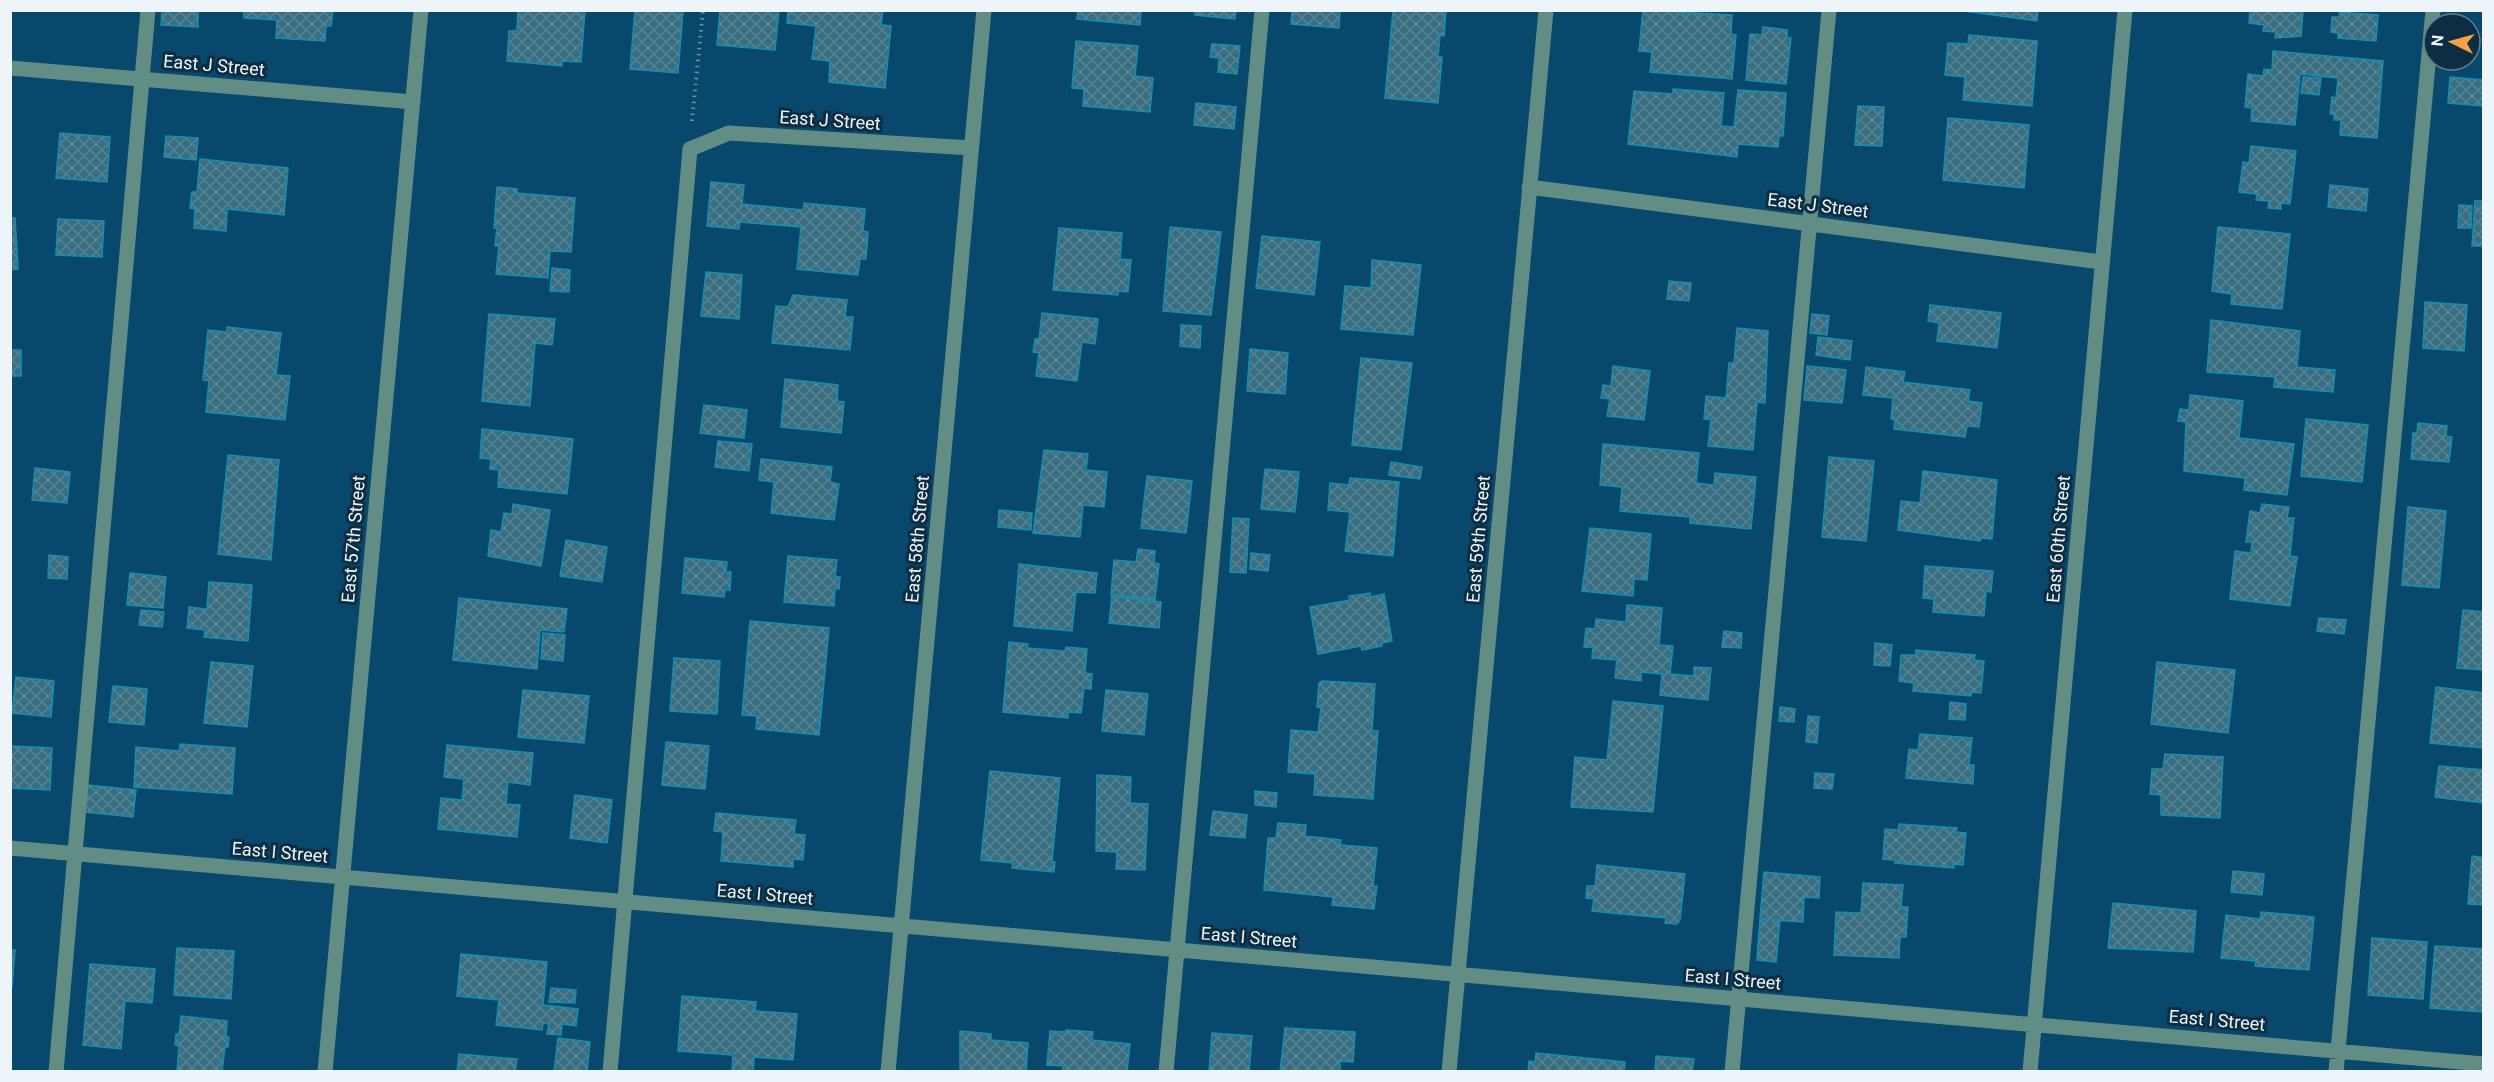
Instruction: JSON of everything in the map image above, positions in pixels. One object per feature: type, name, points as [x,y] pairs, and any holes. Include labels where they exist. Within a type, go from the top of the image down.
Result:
[{"type":"street","points":[[56,1071],[73,854],[148,10]]},
{"type":"street","name":"East 57th Street","points":[[325,1071],[421,10]]},
{"type":"street","name":"East 58th Street","points":[[888,1071],[984,10]]},
{"type":"street","points":[[1166,1071],[1262,10]]},
{"type":"street","name":"East 59th Street","points":[[1449,1071],[1546,10]]},
{"type":"street","points":[[1732,1071],[1829,10]]},
{"type":"street","name":"East 60th Street","points":[[2030,1071],[2125,10]]},
{"type":"street","points":[[2336,1071],[2433,10]]},
{"type":"street","name":"East J Street","points":[[10,68],[413,102]]},
{"type":"street","name":"East J Street","points":[[690,148],[729,133],[972,148]]},
{"type":"street","points":[[610,1071],[690,148]]},
{"type":"street","name":"East J Street","points":[[1529,187],[2101,262]]},
{"type":"street","name":"East I Street","points":[[10,848],[2484,1064]]},
{"type":"path","points":[[690,148],[703,10]]},
{"type":"building","points":[[162,10],[198,10],[198,27],[161,25]]},
{"type":"building","points":[[244,10],[333,10],[331,26],[326,26],[325,41],[276,38],[277,20],[244,18]]},
{"type":"building","points":[[518,10],[585,10],[581,62],[562,61],[562,66],[507,61],[509,31],[517,31]]},
{"type":"building","points":[[635,10],[683,10],[678,73],[630,69]]},
{"type":"building","points":[[720,10],[779,10],[775,50],[717,45]]},
{"type":"building","points":[[788,10],[883,10],[881,25],[891,26],[885,88],[829,82],[830,61],[812,59],[816,26],[787,23]]},
{"type":"building","points":[[1078,10],[1141,10],[1140,25],[1077,19]]},
{"type":"building","points":[[1195,10],[1236,10],[1235,19],[1195,15]]},
{"type":"building","points":[[1292,10],[1340,10],[1339,28],[1291,24]]},
{"type":"building","points":[[1393,10],[1446,10],[1444,36],[1440,35],[1438,57],[1442,57],[1438,103],[1385,98]]},
{"type":"building","points":[[1643,10],[1732,15],[1731,34],[1736,35],[1732,79],[1650,72],[1652,52],[1639,51]]},
{"type":"building","points":[[1957,10],[2038,10],[2037,21]]},
{"type":"building","points":[[2250,10],[2303,10],[2301,36],[2275,38],[2276,32],[2263,31],[2264,25],[2249,23]]},
{"type":"building","points":[[2339,12],[2378,15],[2376,41],[2338,38],[2338,33],[2331,32],[2332,17],[2340,17]]},
{"type":"building","points":[[1763,27],[1787,30],[1787,37],[1791,38],[1786,84],[1746,80],[1750,34],[1762,35]]},
{"type":"building","points":[[1969,35],[2037,41],[2032,106],[1963,100],[1965,77],[1945,75],[1948,43],[1968,44]]},
{"type":"building","points":[[1076,41],[1138,46],[1135,76],[1153,78],[1150,112],[1083,106],[1084,89],[1072,88]]},
{"type":"building","points":[[1212,44],[1240,46],[1237,74],[1218,72],[1219,58],[1210,57]]},
{"type":"building","points":[[2273,51],[2383,61],[2377,138],[2340,135],[2341,120],[2334,120],[2334,114],[2330,114],[2332,97],[2336,98],[2338,78],[2300,74],[2295,125],[2251,121],[2252,108],[2245,107],[2248,74],[2263,76],[2264,69],[2272,70]]},
{"type":"building","points":[[2303,77],[2321,78],[2319,95],[2301,93]]},
{"type":"building","points":[[2450,77],[2484,80],[2484,106],[2448,103]]},
{"type":"building","points":[[1673,89],[1724,93],[1721,126],[1734,127],[1738,90],[1786,93],[1783,136],[1779,136],[1778,147],[1738,144],[1737,157],[1628,144],[1634,91],[1673,94]]},
{"type":"building","points":[[1196,103],[1236,107],[1234,129],[1194,125]]},
{"type":"building","points":[[1858,106],[1884,107],[1882,146],[1855,145]]},
{"type":"building","points":[[1948,118],[2029,125],[2024,188],[1943,180]]},
{"type":"building","points":[[60,133],[110,137],[107,182],[56,178]]},
{"type":"building","points":[[166,136],[198,138],[196,160],[164,157]]},
{"type":"building","points":[[2251,146],[2296,151],[2290,204],[2281,203],[2281,209],[2268,208],[2269,201],[2256,200],[2257,194],[2239,192],[2243,162],[2249,163]]},
{"type":"building","points":[[200,159],[288,168],[284,215],[227,209],[226,231],[194,228],[195,209],[190,208],[192,192],[197,192]]},
{"type":"building","points":[[711,182],[744,185],[742,204],[803,210],[804,203],[865,209],[863,231],[868,232],[866,259],[860,259],[858,275],[797,269],[801,227],[740,222],[739,229],[707,226]]},
{"type":"building","points":[[2330,185],[2368,189],[2366,211],[2328,207]]},
{"type":"building","points":[[497,187],[517,189],[517,193],[575,198],[571,252],[550,251],[548,278],[496,274],[499,246],[495,246],[497,228],[494,228]]},
{"type":"building","points":[[2475,201],[2484,201],[2484,246],[2472,246]]},
{"type":"building","points":[[2459,205],[2472,206],[2471,228],[2458,228]]},
{"type":"building","points":[[10,218],[15,218],[18,269],[10,270]]},
{"type":"building","points":[[58,219],[104,221],[102,257],[56,255]]},
{"type":"building","points":[[1170,227],[1221,232],[1211,315],[1163,311]]},
{"type":"building","points":[[2218,227],[2290,234],[2282,309],[2231,304],[2232,294],[2212,291]]},
{"type":"building","points":[[1059,228],[1122,233],[1120,259],[1131,260],[1128,292],[1118,291],[1118,295],[1053,290]]},
{"type":"building","points":[[1262,236],[1320,242],[1314,295],[1256,288]]},
{"type":"building","points":[[1372,260],[1421,265],[1413,335],[1341,329],[1345,286],[1371,288]]},
{"type":"building","points":[[552,268],[570,270],[569,292],[550,291]]},
{"type":"building","points":[[706,272],[742,275],[739,319],[701,316]]},
{"type":"building","points":[[1669,281],[1691,283],[1689,301],[1667,299]]},
{"type":"building","points":[[793,295],[847,300],[845,317],[853,317],[850,350],[772,343],[776,306],[788,307]]},
{"type":"building","points":[[2425,302],[2467,305],[2464,351],[2423,348]]},
{"type":"building","points":[[1930,305],[2001,313],[1997,348],[1937,341],[1939,323],[1928,321]]},
{"type":"building","points":[[1042,313],[1098,319],[1095,344],[1082,342],[1077,381],[1036,376],[1039,353],[1033,352],[1035,339],[1039,339]]},
{"type":"building","points":[[489,314],[555,319],[552,345],[535,343],[530,406],[482,401]]},
{"type":"building","points":[[1812,314],[1829,316],[1827,335],[1810,333]]},
{"type":"building","points":[[2211,320],[2300,331],[2297,367],[2335,370],[2333,392],[2274,387],[2275,377],[2207,372]]},
{"type":"building","points":[[1181,325],[1201,326],[1200,348],[1180,346]]},
{"type":"building","points":[[227,327],[281,333],[276,375],[290,376],[285,420],[206,412],[209,381],[203,380],[208,330],[227,332]]},
{"type":"building","points":[[1737,328],[1768,331],[1765,403],[1757,402],[1753,450],[1708,446],[1711,419],[1704,419],[1706,396],[1726,398],[1729,363],[1734,363]]},
{"type":"building","points":[[1818,337],[1852,341],[1850,360],[1816,355]]},
{"type":"building","points":[[1250,349],[1288,353],[1285,394],[1247,391]]},
{"type":"building","points":[[10,350],[21,350],[21,376],[10,376]]},
{"type":"building","points":[[1361,358],[1412,363],[1401,450],[1352,445]]},
{"type":"building","points":[[1613,366],[1650,371],[1644,420],[1607,416],[1610,399],[1601,398],[1603,385],[1611,386]]},
{"type":"building","points":[[1807,366],[1846,370],[1842,403],[1804,400]]},
{"type":"building","points":[[1866,367],[1905,372],[1903,382],[1970,390],[1968,401],[1982,403],[1979,427],[1967,426],[1965,437],[1894,429],[1895,420],[1891,419],[1893,398],[1863,395]]},
{"type":"building","points":[[785,379],[838,385],[837,401],[844,402],[841,433],[781,427]]},
{"type":"building","points":[[2190,395],[2243,401],[2239,438],[2294,444],[2287,495],[2244,490],[2245,478],[2184,471],[2186,422],[2178,421],[2180,409],[2189,410]]},
{"type":"building","points":[[704,405],[747,410],[744,438],[700,433]]},
{"type":"building","points":[[2306,419],[2368,425],[2362,482],[2301,476]]},
{"type":"building","points":[[2418,423],[2447,426],[2446,436],[2452,437],[2449,462],[2411,459],[2413,433],[2417,433]]},
{"type":"building","points":[[482,429],[573,439],[567,494],[498,487],[499,470],[490,469],[491,459],[480,458]]},
{"type":"building","points":[[718,441],[752,444],[749,471],[715,467]]},
{"type":"building","points":[[1603,444],[1699,453],[1696,483],[1714,485],[1715,473],[1756,477],[1751,529],[1690,523],[1690,517],[1620,511],[1622,487],[1600,485]]},
{"type":"building","points":[[1044,450],[1088,454],[1086,470],[1107,472],[1104,507],[1083,505],[1080,537],[1033,533]]},
{"type":"building","points":[[228,455],[279,460],[271,560],[218,554]]},
{"type":"building","points":[[1829,457],[1874,461],[1866,541],[1822,537]]},
{"type":"building","points":[[761,459],[832,467],[830,482],[839,484],[834,520],[771,513],[774,482],[759,480]]},
{"type":"building","points":[[1391,462],[1422,467],[1420,479],[1389,475]]},
{"type":"building","points":[[35,468],[70,472],[67,503],[32,500]]},
{"type":"building","points":[[1265,469],[1299,472],[1295,512],[1261,509]]},
{"type":"building","points":[[1923,471],[1997,480],[1992,539],[1981,538],[1980,541],[1898,530],[1901,501],[1920,503]]},
{"type":"building","points":[[1147,476],[1192,481],[1186,533],[1141,528]]},
{"type":"building","points":[[1350,478],[1399,482],[1393,556],[1345,551],[1350,512],[1328,510],[1330,483],[1349,485]]},
{"type":"building","points":[[513,504],[550,510],[541,566],[488,556],[491,530],[501,532],[504,513],[512,514]]},
{"type":"building","points":[[2262,504],[2289,507],[2287,518],[2294,518],[2290,556],[2297,557],[2290,606],[2230,599],[2235,551],[2251,553],[2252,542],[2246,542],[2250,511],[2260,513]]},
{"type":"building","points":[[2408,507],[2446,511],[2439,588],[2402,585]]},
{"type":"building","points":[[999,510],[1032,513],[1031,530],[998,527]]},
{"type":"building","points":[[1233,518],[1249,519],[1246,573],[1230,572]]},
{"type":"building","points":[[1590,528],[1651,534],[1647,580],[1634,579],[1633,596],[1582,591]]},
{"type":"building","points":[[566,540],[607,547],[602,582],[560,576]]},
{"type":"building","points":[[1138,549],[1155,551],[1154,563],[1159,564],[1155,600],[1111,595],[1114,560],[1136,562]]},
{"type":"building","points":[[1251,553],[1270,555],[1268,571],[1250,569]]},
{"type":"building","points":[[49,555],[68,557],[67,579],[48,578]]},
{"type":"building","points":[[788,556],[837,560],[835,577],[840,577],[839,589],[835,588],[834,606],[784,602]]},
{"type":"building","points":[[685,558],[727,562],[726,572],[731,572],[730,590],[725,590],[724,597],[682,593]]},
{"type":"building","points":[[1019,564],[1097,573],[1095,593],[1076,592],[1072,631],[1014,626]]},
{"type":"building","points":[[1925,566],[1993,571],[1991,592],[1986,591],[1984,616],[1933,612],[1934,599],[1923,598]]},
{"type":"building","points":[[130,573],[166,577],[163,608],[127,605]]},
{"type":"building","points":[[209,582],[252,585],[248,641],[204,637],[205,630],[187,628],[189,607],[207,609]]},
{"type":"building","points":[[1370,593],[1371,597],[1384,594],[1392,641],[1382,643],[1382,646],[1362,650],[1361,646],[1318,654],[1310,607],[1350,600],[1349,596]]},
{"type":"building","points":[[1112,596],[1161,602],[1159,628],[1109,623]]},
{"type":"building","points":[[459,598],[567,609],[564,632],[540,630],[537,669],[453,660]]},
{"type":"building","points":[[1627,605],[1662,608],[1659,645],[1673,646],[1670,674],[1694,676],[1694,667],[1711,668],[1708,700],[1660,695],[1662,674],[1641,672],[1641,681],[1615,678],[1617,660],[1592,658],[1593,647],[1584,647],[1586,628],[1595,629],[1596,619],[1626,622]]},
{"type":"building","points":[[141,610],[164,612],[162,627],[139,625]]},
{"type":"building","points":[[2463,610],[2484,612],[2484,670],[2457,668]]},
{"type":"building","points":[[2319,618],[2346,620],[2344,634],[2317,631]]},
{"type":"building","points":[[750,621],[829,628],[819,735],[756,729],[757,716],[742,715]]},
{"type":"building","points":[[1724,631],[1742,633],[1741,648],[1722,647]]},
{"type":"building","points":[[543,633],[565,635],[563,661],[541,659]]},
{"type":"building","points":[[1009,642],[1028,644],[1027,648],[1065,651],[1066,647],[1087,649],[1085,673],[1092,674],[1091,689],[1084,688],[1081,713],[1068,712],[1068,718],[1003,712]]},
{"type":"building","points":[[1875,643],[1892,645],[1890,666],[1874,665]]},
{"type":"building","points":[[1916,650],[1975,655],[1974,660],[1984,661],[1981,693],[1971,692],[1971,696],[1913,691],[1914,683],[1899,681],[1901,655],[1916,655]]},
{"type":"building","points":[[674,658],[720,661],[717,714],[670,711]]},
{"type":"building","points":[[211,662],[253,666],[247,727],[204,723]]},
{"type":"building","points":[[2157,662],[2235,670],[2228,733],[2151,724]]},
{"type":"building","points":[[16,677],[54,681],[51,717],[12,713]]},
{"type":"building","points":[[1322,681],[1375,684],[1372,731],[1378,731],[1373,799],[1314,795],[1315,774],[1288,772],[1291,730],[1318,732],[1321,708],[1317,707],[1319,683]]},
{"type":"building","points":[[113,686],[147,689],[144,725],[109,722]]},
{"type":"building","points":[[2436,687],[2484,693],[2484,748],[2430,743]]},
{"type":"building","points":[[523,690],[589,696],[584,743],[518,737]]},
{"type":"building","points":[[1106,690],[1148,694],[1144,735],[1102,731]]},
{"type":"building","points":[[1613,701],[1663,706],[1653,812],[1571,807],[1575,757],[1607,760]]},
{"type":"building","points":[[1950,702],[1966,704],[1965,720],[1949,719]]},
{"type":"building","points":[[1780,707],[1795,709],[1794,722],[1779,721]]},
{"type":"building","points":[[1808,716],[1819,717],[1817,743],[1806,742]]},
{"type":"building","points":[[1920,734],[1972,738],[1969,765],[1974,765],[1973,784],[1906,778],[1909,749],[1918,750]]},
{"type":"building","points":[[666,742],[709,746],[705,789],[662,785]]},
{"type":"building","points":[[180,744],[235,748],[232,794],[134,787],[136,747],[179,751]]},
{"type":"building","points":[[447,745],[533,753],[530,785],[508,782],[506,804],[520,805],[517,837],[438,829],[441,798],[462,800],[464,779],[444,777]]},
{"type":"building","points":[[10,746],[52,748],[50,790],[10,788]]},
{"type":"building","points":[[2165,754],[2223,757],[2220,818],[2161,815],[2161,795],[2150,794],[2152,769],[2163,769]]},
{"type":"building","points":[[2439,766],[2484,770],[2484,803],[2435,797]]},
{"type":"building","points":[[990,771],[1060,778],[1052,862],[1055,862],[1054,872],[1012,868],[1013,863],[981,860]]},
{"type":"building","points":[[1815,773],[1834,774],[1832,789],[1814,788]]},
{"type":"building","points":[[1097,775],[1131,777],[1130,803],[1148,804],[1145,870],[1116,869],[1117,852],[1096,851]]},
{"type":"building","points":[[88,785],[136,790],[133,817],[85,812]]},
{"type":"building","points":[[1255,791],[1277,793],[1276,807],[1255,805]]},
{"type":"building","points":[[575,795],[612,800],[607,843],[570,838]]},
{"type":"building","points":[[1213,811],[1247,815],[1245,838],[1210,835]]},
{"type":"building","points":[[716,813],[796,820],[794,834],[805,835],[803,860],[793,859],[793,867],[721,861],[723,832],[714,831]]},
{"type":"building","points":[[1278,823],[1306,825],[1305,836],[1341,840],[1340,845],[1377,848],[1373,886],[1377,886],[1374,909],[1332,905],[1333,897],[1264,890],[1268,838],[1276,838]]},
{"type":"building","points":[[1899,824],[1957,828],[1956,832],[1966,833],[1963,865],[1953,864],[1954,868],[1895,863],[1895,860],[1883,859],[1885,829],[1898,830]]},
{"type":"building","points":[[2472,856],[2484,858],[2484,905],[2468,904]]},
{"type":"building","points":[[1597,865],[1685,874],[1680,920],[1677,924],[1665,923],[1666,918],[1592,911],[1594,899],[1586,898],[1587,886],[1595,886]]},
{"type":"building","points":[[2233,871],[2264,874],[2262,895],[2231,892]]},
{"type":"building","points":[[1764,872],[1820,877],[1819,898],[1804,897],[1803,922],[1760,919]]},
{"type":"building","points":[[1863,883],[1903,885],[1901,907],[1908,907],[1906,937],[1900,937],[1899,958],[1834,955],[1836,912],[1861,913]]},
{"type":"building","points":[[2113,903],[2196,911],[2193,952],[2108,948]]},
{"type":"building","points":[[2261,912],[2314,917],[2309,970],[2255,966],[2256,961],[2221,958],[2226,915],[2260,919]]},
{"type":"building","points":[[1760,919],[1780,920],[1776,962],[1757,960]]},
{"type":"building","points":[[2372,938],[2427,942],[2423,999],[2368,995]]},
{"type":"building","points":[[2435,946],[2484,949],[2484,1012],[2430,1008]]},
{"type":"building","points":[[177,948],[234,951],[231,999],[174,995]]},
{"type":"building","points":[[10,950],[15,950],[12,987],[10,987]]},
{"type":"building","points":[[461,954],[547,962],[543,1005],[578,1009],[576,1026],[562,1024],[561,1035],[547,1034],[549,1024],[543,1023],[542,1030],[496,1025],[499,1000],[457,996]]},
{"type":"building","points":[[90,964],[155,969],[152,1003],[125,1001],[121,1049],[83,1045]]},
{"type":"building","points":[[551,988],[576,990],[575,1003],[549,1002]]},
{"type":"building","points":[[682,996],[756,1002],[755,1011],[797,1014],[793,1060],[754,1057],[753,1072],[732,1072],[733,1055],[678,1051]]},
{"type":"building","points":[[181,1016],[227,1021],[226,1037],[229,1037],[228,1047],[225,1047],[222,1072],[177,1072],[179,1046],[175,1045]]},
{"type":"building","points":[[1285,1028],[1355,1032],[1353,1062],[1340,1061],[1340,1072],[1280,1072]]},
{"type":"building","points":[[1066,1030],[1093,1032],[1092,1040],[1130,1044],[1127,1072],[1063,1072],[1063,1066],[1047,1065],[1050,1031],[1066,1032]]},
{"type":"building","points":[[960,1031],[991,1034],[991,1040],[1028,1043],[1026,1072],[960,1072]]},
{"type":"building","points":[[1212,1033],[1252,1036],[1249,1072],[1209,1072]]},
{"type":"building","points":[[558,1038],[590,1042],[587,1072],[554,1072]]},
{"type":"building","points":[[1536,1053],[1625,1062],[1624,1072],[1528,1072],[1529,1061],[1535,1062]]},
{"type":"building","points":[[459,1054],[517,1059],[515,1072],[457,1072]]},
{"type":"building","points":[[1656,1056],[1694,1059],[1692,1072],[1655,1072]]}]
